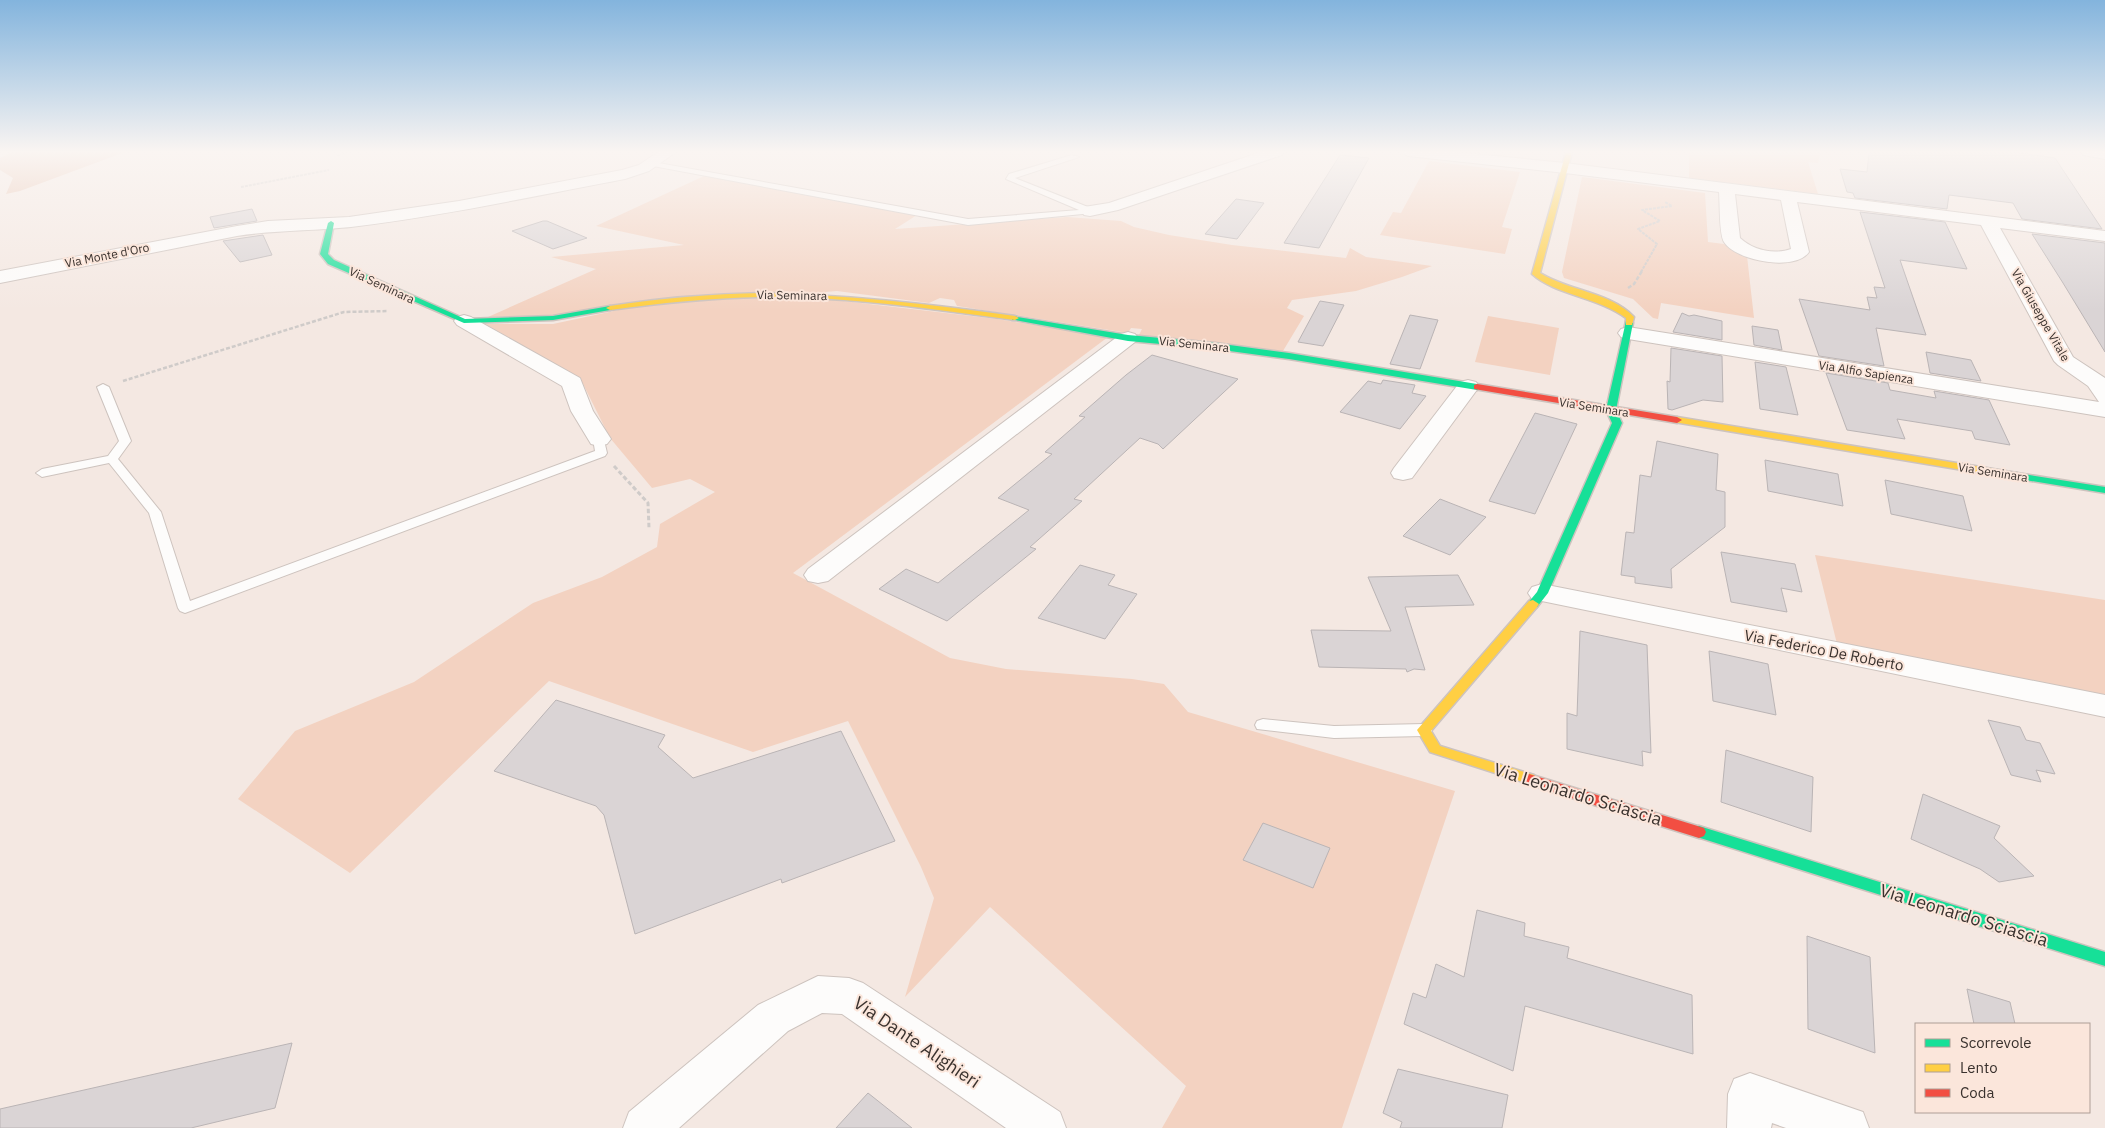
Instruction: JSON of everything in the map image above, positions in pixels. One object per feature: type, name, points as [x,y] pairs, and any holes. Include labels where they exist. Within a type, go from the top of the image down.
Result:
[{"type":"street","name":"Via Monte d'Oro","points":[[0,277],[268,226],[386,218],[466,205]]},
{"type":"street","points":[[1090,211],[1119,205]]},
{"type":"street","points":[[1424,730],[1542,593],[1617,423],[1611,410],[1630,318],[1624,311],[1613,304],[1559,289],[1546,283],[1536,274],[1555,205]]},
{"type":"street","points":[[1729,205],[1731,240],[1736,245],[1746,250],[1784,257],[1800,252],[1790,205]]},
{"type":"street","points":[[1854,205],[2105,236]]},
{"type":"street","name":"Via Giuseppe Vitale","points":[[1988,222],[2065,361],[2097,382],[2105,397]]},
{"type":"street","name":"Via Seminara","points":[[331,223],[324,254],[331,262],[464,321],[553,318],[663,300],[750,294],[852,297],[1037,321],[1128,338],[1252,351],[2105,490]]},
{"type":"street","points":[[464,321],[572,383],[582,411],[600,446]]},
{"type":"street","name":"Via Alfio Sapienza","points":[[1628,333],[2105,410]]},
{"type":"street","points":[[818,575],[1128,338]]},
{"type":"street","points":[[1403,473],[1468,386]]},
{"type":"street","name":"Via Federico De Roberto","points":[[1542,593],[2105,706]]},
{"type":"street","name":"Via Leonardo Sciascia","points":[[1424,730],[1435,749],[2105,960]]},
{"type":"street","name":"Via Dante Alighieri","points":[[645,1128],[773,1018],[818,994],[849,996],[1044,1128]]},
{"type":"street","points":[[1750,1111],[1847,1128]]},
{"type":"lane","points":[[874,205],[968,222],[1090,211]]},
{"type":"lane","points":[[1074,205],[1090,211]]},
{"type":"lane","points":[[42,473],[112,459],[126,441],[103,387]]},
{"type":"lane","points":[[112,459],[154,512],[185,608],[600,446]]},
{"type":"lane","points":[[1263,725],[1334,732],[1424,730]]},
{"type":"path","points":[[1626,289],[1634,284],[1657,244],[1638,229],[1660,221],[1642,210],[1672,206],[1669,205]]},
{"type":"path","points":[[103,387],[344,312],[391,312],[425,305]]},
{"type":"path","points":[[600,446],[648,503],[649,528]]},
{"type":"shaded area","points":[[642,205],[860,205],[917,215],[895,229],[1067,217],[1121,221],[1134,227],[1169,235],[1232,245],[1346,258],[1350,248],[1366,257],[1432,266],[1356,291],[1292,300],[1287,308],[1304,316],[1283,351],[1139,335],[1142,329],[1131,328],[1128,333],[957,306],[954,300],[940,298],[929,303],[837,291],[554,315],[488,317],[596,269],[551,257],[684,245],[596,226]]},
{"type":"shaded area","points":[[1406,205],[1509,205],[1502,227],[1512,229],[1505,254],[1380,235],[1393,212],[1401,213]]},
{"type":"shaded area","points":[[1576,205],[1706,205],[1708,242],[1724,244],[1747,256],[1754,318],[1661,303],[1658,319],[1653,318],[1633,299],[1564,278],[1562,272]]},
{"type":"shaded area","points":[[760,298],[835,300],[997,319],[1108,337],[793,573],[950,658],[1006,669],[1132,679],[1164,684],[1188,712],[1455,791],[1342,1128],[1162,1128],[1186,1086],[990,907],[905,997],[934,898],[921,867],[848,721],[753,752],[549,681],[350,873],[238,799],[295,731],[414,682],[533,603],[602,577],[657,547],[660,524],[715,492],[690,479],[652,488],[610,438],[583,384],[571,374],[485,324],[553,324],[637,306]]},
{"type":"shaded area","points":[[1488,316],[1559,328],[1550,375],[1475,362]]},
{"type":"shaded area","points":[[1815,555],[2105,600],[2105,697],[1837,644]]},
{"type":"building","points":[[1231,205],[1263,205],[1237,239],[1205,234]]},
{"type":"building","points":[[1308,205],[1343,205],[1319,248],[1284,243]]},
{"type":"building","points":[[1911,205],[1948,205],[1947,209]]},
{"type":"building","points":[[2014,205],[2086,205],[2102,229],[2022,219]]},
{"type":"building","points":[[252,209],[257,221],[214,228],[210,217]]},
{"type":"building","points":[[1860,212],[1945,222],[1967,269],[1900,260],[1926,335],[1876,328],[1884,366],[1819,356],[1799,299],[1870,310],[1867,297],[1877,298],[1874,287],[1885,288]]},
{"type":"building","points":[[543,221],[587,238],[553,249],[512,231]]},
{"type":"building","points":[[2032,234],[2105,243],[2105,352],[2063,283]]},
{"type":"building","points":[[263,235],[272,255],[240,262],[223,241]]},
{"type":"building","points":[[1320,301],[1344,305],[1323,346],[1298,342]]},
{"type":"building","points":[[1682,313],[1689,316],[1694,315],[1722,321],[1722,340],[1673,332]]},
{"type":"building","points":[[1410,315],[1438,320],[1420,369],[1390,364]]},
{"type":"building","points":[[1752,326],[1778,330],[1782,350],[1754,345]]},
{"type":"building","points":[[1671,348],[1722,356],[1723,402],[1703,400],[1672,410],[1668,409],[1667,381],[1670,382]]},
{"type":"building","points":[[1926,352],[1971,360],[1981,381],[1930,373]]},
{"type":"building","points":[[1152,355],[1238,379],[1163,449],[1158,444],[1140,438],[1074,499],[1082,501],[1030,547],[1036,549],[947,621],[879,589],[906,569],[938,583],[1029,510],[998,498],[1052,454],[1045,452],[1085,417],[1079,416]]},
{"type":"building","points":[[1755,362],[1786,367],[1798,415],[1760,409]]},
{"type":"building","points":[[1826,373],[1888,383],[1890,390],[1936,398],[1934,391],[1989,400],[2010,445],[1975,439],[1972,431],[1897,419],[1905,439],[1847,430]]},
{"type":"building","points":[[1383,380],[1415,385],[1412,393],[1426,396],[1400,429],[1340,412],[1368,381],[1381,384]]},
{"type":"building","points":[[1535,413],[1577,424],[1535,514],[1489,501]]},
{"type":"building","points":[[1657,441],[1718,454],[1716,490],[1725,492],[1725,527],[1671,569],[1672,588],[1635,583],[1635,577],[1621,575],[1626,532],[1634,533],[1640,475],[1651,477]]},
{"type":"building","points":[[1765,460],[1838,474],[1843,506],[1768,491]]},
{"type":"building","points":[[1885,480],[1963,496],[1972,531],[1891,514]]},
{"type":"building","points":[[1440,499],[1486,517],[1450,555],[1403,536]]},
{"type":"building","points":[[1721,552],[1795,564],[1802,592],[1781,588],[1787,612],[1731,602]]},
{"type":"building","points":[[1080,565],[1115,575],[1108,585],[1137,594],[1105,639],[1038,618]]},
{"type":"building","points":[[1458,575],[1474,605],[1405,607],[1425,670],[1414,669],[1407,672],[1406,669],[1319,667],[1311,630],[1391,631],[1368,577]]},
{"type":"building","points":[[1580,631],[1647,645],[1651,753],[1642,751],[1643,766],[1567,749],[1567,713],[1577,716]]},
{"type":"building","points":[[1709,651],[1768,664],[1776,715],[1713,701]]},
{"type":"building","points":[[556,700],[665,735],[658,747],[693,778],[841,731],[895,841],[782,883],[781,879],[635,934],[604,815],[596,806],[494,771]]},
{"type":"building","points":[[1988,720],[2020,727],[2026,740],[2040,743],[2055,774],[2036,770],[2041,782],[2011,775]]},
{"type":"building","points":[[1726,750],[1813,777],[1811,832],[1721,802]]},
{"type":"building","points":[[1923,794],[2000,826],[1994,838],[2034,876],[1999,882],[1980,869],[1911,839]]},
{"type":"building","points":[[1263,823],[1330,848],[1313,888],[1243,860]]},
{"type":"building","points":[[1477,910],[1525,923],[1524,936],[1569,947],[1567,958],[1692,995],[1693,1054],[1525,1006],[1513,1071],[1404,1024],[1413,993],[1426,998],[1436,964],[1464,977]]},
{"type":"building","points":[[1807,936],[1870,957],[1875,1053],[1808,1029]]},
{"type":"building","points":[[1967,989],[2010,1002],[2015,1023],[1974,1023]]},
{"type":"building","points":[[292,1043],[275,1108],[191,1128],[0,1128],[0,1109]]},
{"type":"building","points":[[1398,1069],[1508,1095],[1502,1128],[1400,1128],[1402,1122],[1383,1113]]},
{"type":"building","points":[[868,1093],[912,1128],[836,1128]]},
{"type":"traffic: fast","points":[[331,223],[324,254],[331,262],[464,321],[553,318],[610,308]]},
{"type":"traffic: fast","points":[[1015,318],[1128,338],[1215,346],[1289,356],[1477,387]]},
{"type":"traffic: fast","points":[[1533,604],[1542,593],[1617,423],[1611,410],[1629,323]]},
{"type":"traffic: fast","points":[[2017,476],[2105,490]]},
{"type":"traffic: fast","points":[[1699,832],[2105,959]]},
{"type":"traffic: slow","points":[[1555,205],[1536,274],[1559,286],[1608,303],[1630,317],[1629,323]]},
{"type":"traffic: slow","points":[[610,308],[662,300],[713,296],[813,296],[913,304],[1015,318]]},
{"type":"traffic: slow","points":[[1677,420],[2017,476]]},
{"type":"traffic: slow","points":[[1529,779],[1435,749],[1424,730],[1533,604]]},
{"type":"traffic: jam","points":[[1477,387],[1677,420]]},
{"type":"traffic: jam","points":[[1529,779],[1699,832]]}]
